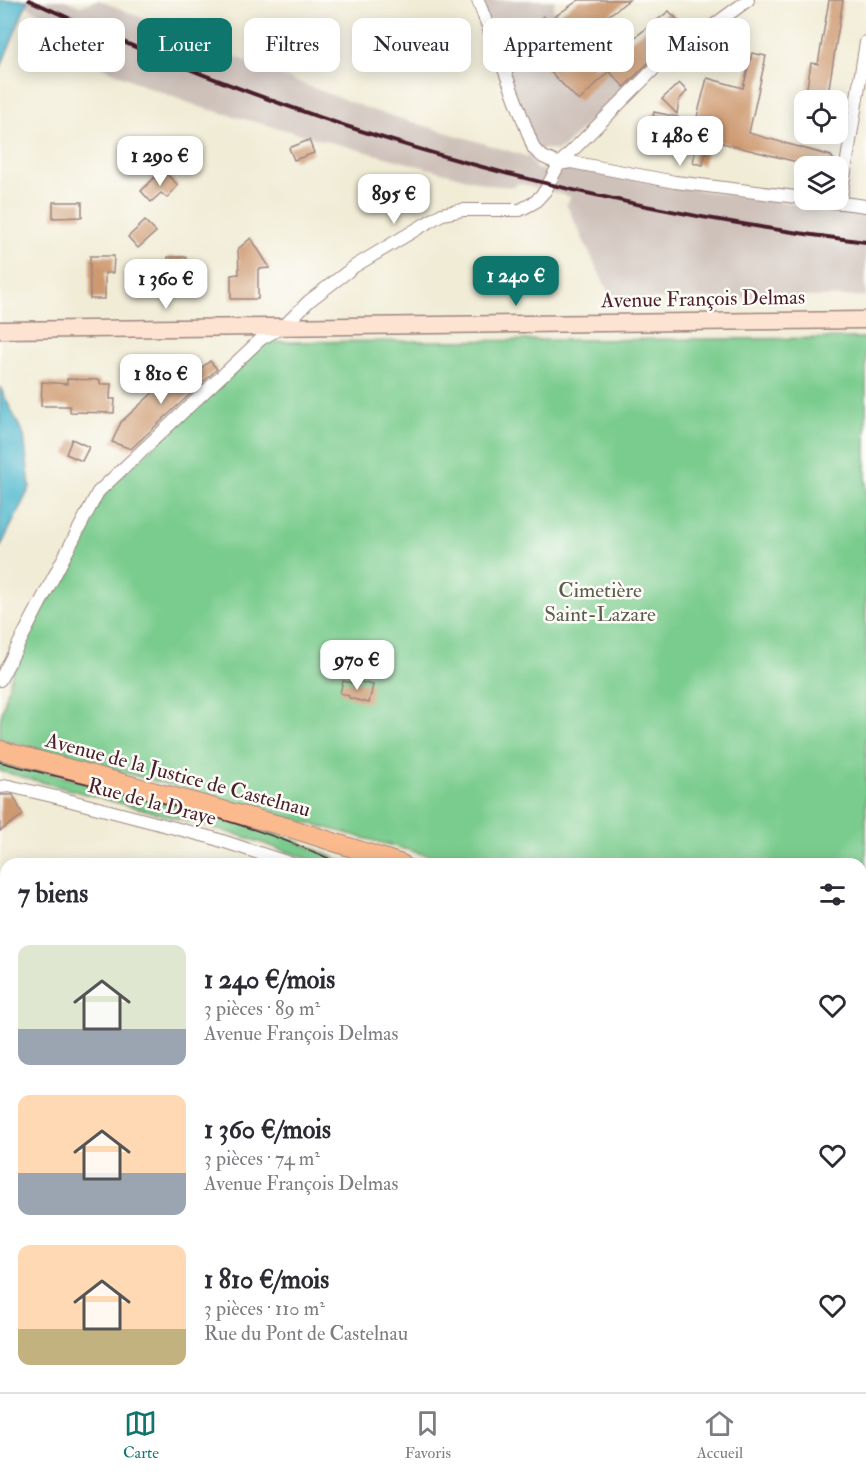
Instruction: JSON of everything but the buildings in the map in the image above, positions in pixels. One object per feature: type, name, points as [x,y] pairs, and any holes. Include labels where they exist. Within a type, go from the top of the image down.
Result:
[{"type":"main road","name":"Avenue François Delmas","points":[[0,330],[866,320]]},
{"type":"main road","name":"Avenue de la Justice de Castelnau","points":[[0,750],[248,816],[385,858]]},
{"type":"main road","name":"Avenue de la Justice de Castelnau","points":[[343,846],[348,852],[364,858]]},
{"type":"street","points":[[478,0],[534,149],[543,157],[559,164],[571,162],[675,182],[794,197]]},
{"type":"street","points":[[0,680],[98,492],[261,339],[285,326],[309,301],[355,266],[442,214],[463,210],[520,210],[535,202],[545,191],[559,164],[654,69],[748,0]]},
{"type":"street","points":[[848,156],[866,42]]},
{"type":"street","points":[[848,204],[866,206]]},
{"type":"street","name":"Rue de la Draye","points":[[0,787],[9,786],[56,797],[202,835],[273,858]]},
{"type":"shaded area","points":[[13,0],[65,0],[80,6],[99,0],[142,18],[137,18],[137,72],[232,72],[232,55],[244,60],[244,72],[273,72],[372,110],[529,157],[500,72],[611,72],[625,87],[562,148],[555,151],[545,149],[530,157],[536,169],[557,174],[569,166],[690,189],[794,204],[794,210],[838,210],[866,214],[866,296],[612,300],[566,204],[571,197],[519,183],[513,187],[490,185],[200,107],[114,72],[125,72],[125,18],[48,17]]},
{"type":"shaded area","points":[[475,0],[555,0],[553,10],[560,18],[483,18],[483,23]]},
{"type":"green space","name":"Cimetière Saint-Lazare","points":[[866,338],[866,858],[437,858],[0,739],[0,720],[15,662],[104,492],[265,342]]},
{"type":"green space","points":[[0,760],[245,824],[286,837],[336,858],[305,858],[242,836],[0,771]]},
{"type":"water","points":[[0,0],[28,0],[21,18],[18,18],[18,25],[0,69]]},
{"type":"water","points":[[0,387],[24,436],[30,487],[0,548]]},
{"type":"tram line","points":[[0,762],[217,818],[260,831],[327,858]]},
{"type":"railway","points":[[29,0],[129,45],[231,85],[334,122],[438,154],[544,183],[650,207],[758,227],[866,242]]}]
